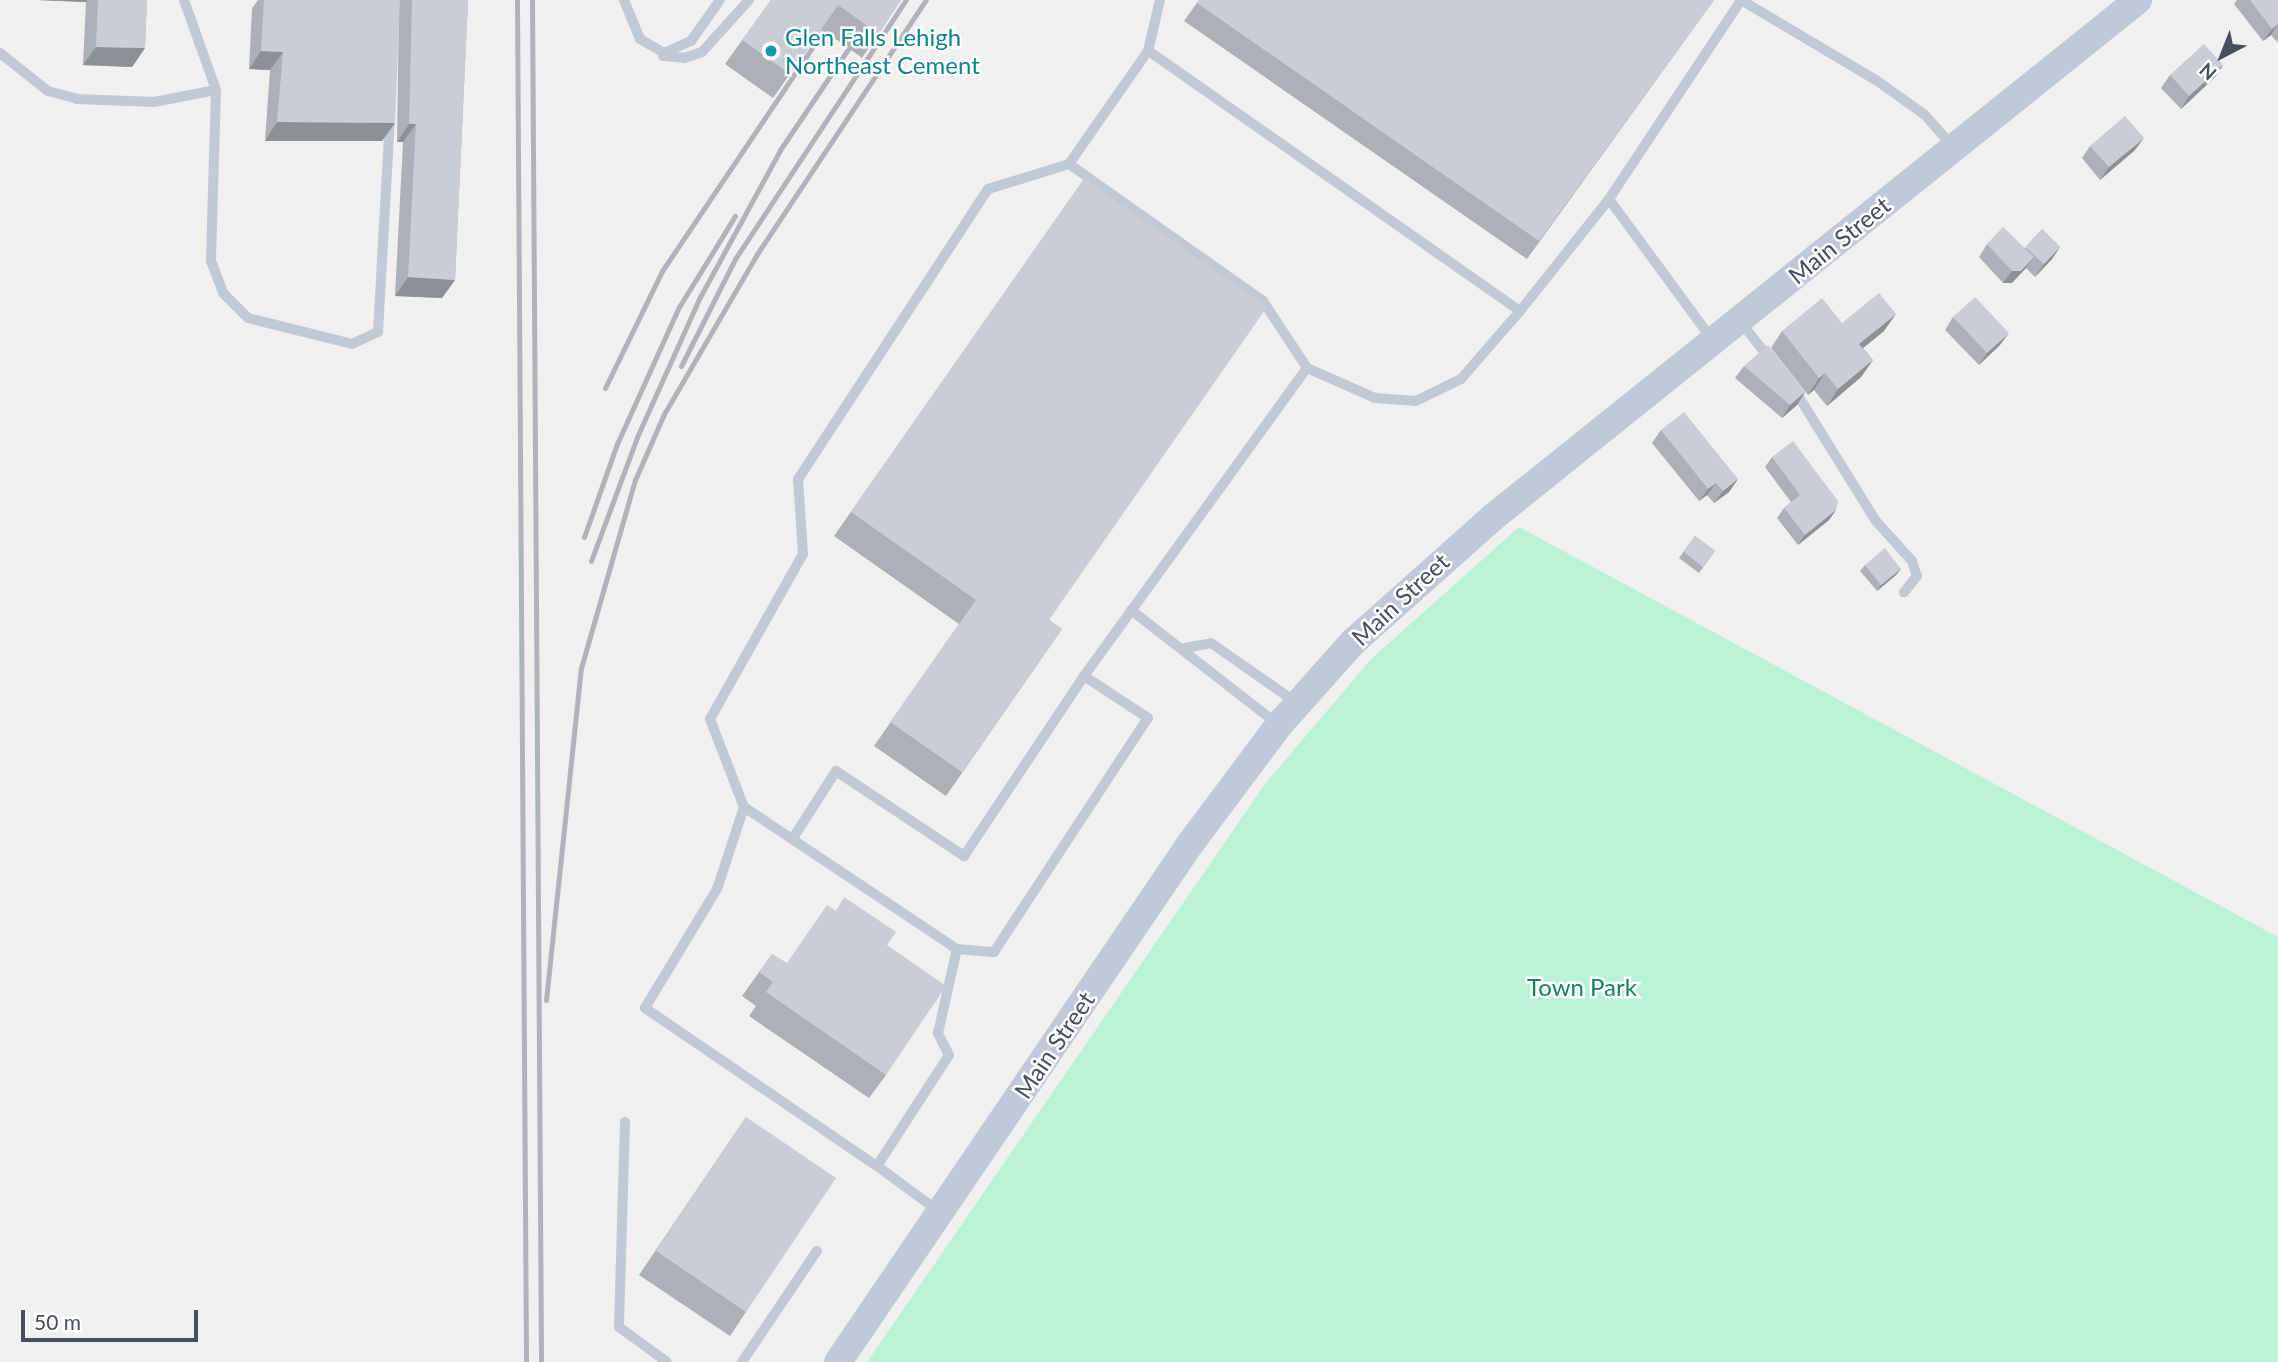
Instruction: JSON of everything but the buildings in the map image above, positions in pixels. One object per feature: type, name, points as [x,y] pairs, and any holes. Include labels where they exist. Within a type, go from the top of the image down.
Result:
[{"type":"main road","name":"Main Street","points":[[838,1362],[1190,844],[1279,725],[1373,621],[1448,554],[2138,0]]},
{"type":"lane","points":[[184,0],[216,90],[210,244],[223,293],[263,326],[352,344],[375,337],[382,321],[390,112]]},
{"type":"lane","points":[[624,0],[634,31],[651,50],[671,58],[696,55],[749,0]]},
{"type":"lane","points":[[651,50],[688,43],[720,0]]},
{"type":"lane","points":[[1084,676],[1148,718],[994,953],[957,949],[744,807],[710,719],[803,554],[798,479],[988,189],[1069,164],[1148,51],[1160,0]]},
{"type":"lane","points":[[1069,164],[1263,301],[1307,368],[1376,398],[1416,401],[1461,379],[1520,311],[1609,199],[1741,1],[1877,80],[1925,115],[1954,148]]},
{"type":"lane","points":[[1148,51],[1520,311]]},
{"type":"lane","points":[[0,54],[48,91],[77,99],[154,102],[216,90]]},
{"type":"lane","points":[[1609,199],[1713,341]]},
{"type":"lane","points":[[1739,320],[1779,370]]},
{"type":"lane","points":[[793,838],[836,771],[964,856],[1084,676],[1307,368]]},
{"type":"lane","points":[[1787,380],[1819,421],[1876,520],[1912,561],[1917,576],[1904,592]]},
{"type":"lane","points":[[1131,610],[1184,648],[1196,667],[1279,725]]},
{"type":"lane","points":[[1184,648],[1211,643],[1297,704]]},
{"type":"lane","points":[[744,807],[717,889],[645,1008],[877,1166],[939,1212]]},
{"type":"lane","points":[[877,1166],[949,1055],[938,1032],[957,949]]},
{"type":"lane","points":[[625,1122],[619,1327],[667,1362]]},
{"type":"lane","points":[[742,1362],[817,1251]]},
{"type":"green space","name":"Town Park","points":[[1519,527],[2278,937],[2278,1362],[867,1362],[1265,784],[1371,659]]},
{"type":"railway","points":[[517,0],[526,1362]]},
{"type":"railway","points":[[532,0],[541,1362]]},
{"type":"railway","points":[[605,388],[662,271],[844,0]]},
{"type":"railway","points":[[591,561],[637,437],[700,297],[780,150],[881,0]]},
{"type":"railway","points":[[681,366],[735,259],[906,0]]},
{"type":"railway","points":[[546,1000],[581,668],[635,480],[664,414],[757,254],[926,0]]},
{"type":"railway","points":[[584,537],[617,444],[679,307],[735,216]]},
{"type":"place","name":"Glen Falls Lehigh Northeast Cement","points":[[771,51]]}]
